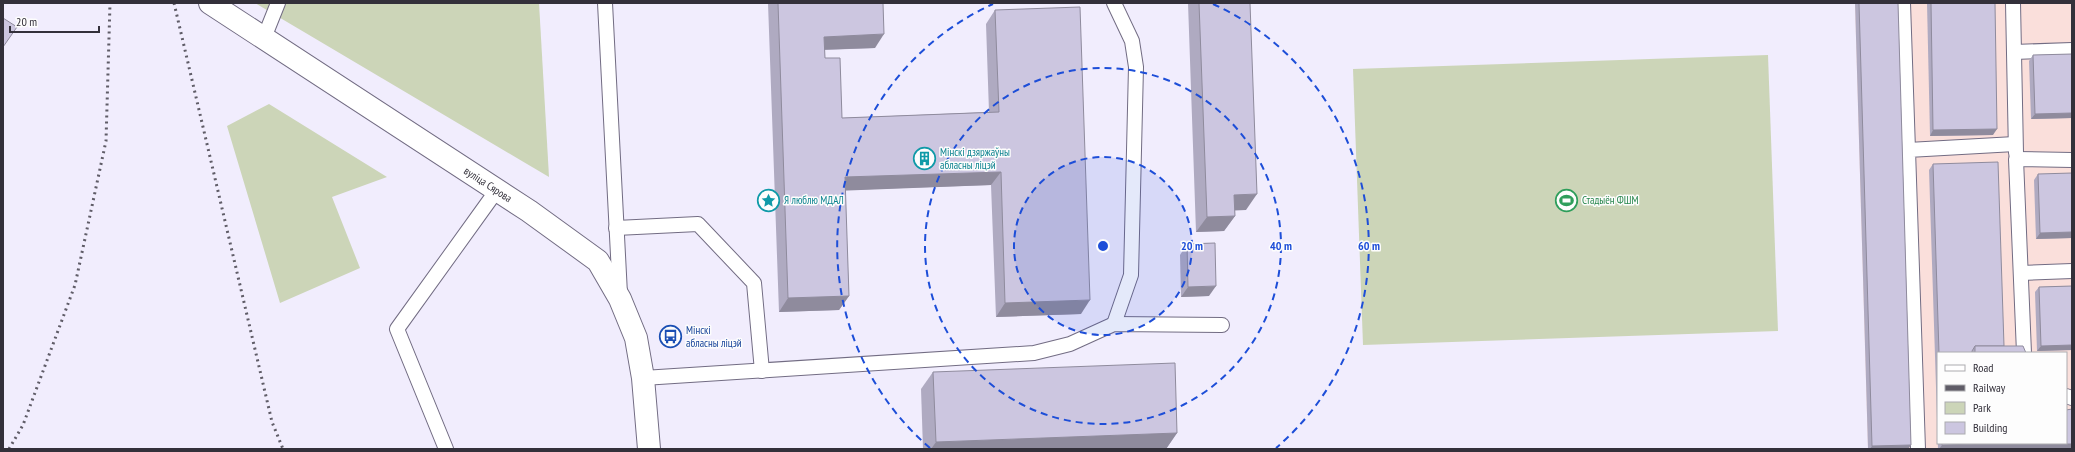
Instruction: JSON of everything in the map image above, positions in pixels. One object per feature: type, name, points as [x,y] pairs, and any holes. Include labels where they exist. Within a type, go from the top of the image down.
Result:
[{"type":"street","name":"вуліца Сярова","points":[[210,3],[497,190],[598,261],[620,298],[636,338],[643,378],[649,449]]},
{"type":"lane","points":[[264,38],[278,3]]},
{"type":"lane","points":[[605,3],[620,298]]},
{"type":"lane","points":[[1114,3],[1132,41],[1136,67],[1131,275],[1114,324]]},
{"type":"lane","points":[[1903,3],[1918,449]]},
{"type":"lane","points":[[2012,3],[2015,144],[2024,352]]},
{"type":"lane","points":[[2014,52],[2072,50]]},
{"type":"lane","points":[[1908,150],[2015,144]]},
{"type":"lane","points":[[2016,159],[2072,160]]},
{"type":"lane","points":[[446,449],[397,329],[497,190]]},
{"type":"lane","points":[[616,228],[698,224],[754,283],[762,371]]},
{"type":"lane","points":[[2021,273],[2072,271]]},
{"type":"lane","points":[[643,378],[1034,353],[1070,344],[1114,324],[1222,326]]},
{"type":"shaded area","points":[[1855,3],[2072,3],[2072,449],[1868,449]]},
{"type":"green space","points":[[255,3],[539,3],[549,177]]},
{"type":"green space","name":"Стадыён ФШМ","points":[[1768,55],[1778,331],[1363,345],[1353,69]]},
{"type":"green space","points":[[269,104],[387,177],[332,197],[360,268],[280,303],[227,126]]},
{"type":"building","name":"Мінскі дзяржаўны абласны ліцэй","points":[[778,3],[883,3],[884,34],[824,37],[825,58],[840,58],[842,118],[999,112],[995,10],[1080,7],[1090,300],[1005,303],[1001,172],[845,177],[849,296],[788,298]]},
{"type":"building","points":[[1199,3],[1250,3],[1257,194],[1234,195],[1235,216],[1207,217]]},
{"type":"building","points":[[1859,3],[1898,3],[1911,445],[1872,446]]},
{"type":"building","points":[[1931,3],[1995,3],[1997,129],[1933,130]]},
{"type":"building","points":[[3,18],[17,27],[3,47]]},
{"type":"building","points":[[2072,54],[2072,113],[2035,114],[2033,55]]},
{"type":"building","points":[[1998,162],[2004,346],[1975,346],[1972,352],[1939,352],[1933,164]]},
{"type":"building","points":[[2072,173],[2072,232],[2040,233],[2038,174]]},
{"type":"building","points":[[1215,243],[1216,286],[1188,287],[1187,244]]},
{"type":"building","points":[[2072,286],[2072,345],[2041,346],[2039,287]]},
{"type":"building","points":[[1975,346],[2023,346],[2026,352],[1975,352]]},
{"type":"building","points":[[1175,363],[1177,433],[936,442],[933,372]]},
{"type":"building","points":[[2072,409],[2072,444],[2067,444],[2067,410]]},
{"type":"building","points":[[1942,444],[1975,444],[1942,445]]},
{"type":"railway","points":[[9,449],[23,425],[75,285],[106,141],[110,3]]},
{"type":"railway","points":[[174,3],[272,422],[283,449]]},
{"type":"place","name":"Мінскі дзяржаўны абласны ліцэй","points":[[924,158]]},
{"type":"place","name":"Я люблю МДАЛ","points":[[769,200]]},
{"type":"place","name":"Стадыён ФШМ","points":[[1566,200]]},
{"type":"place","name":"Мінскі абласны ліцэй","points":[[670,336]]}]
